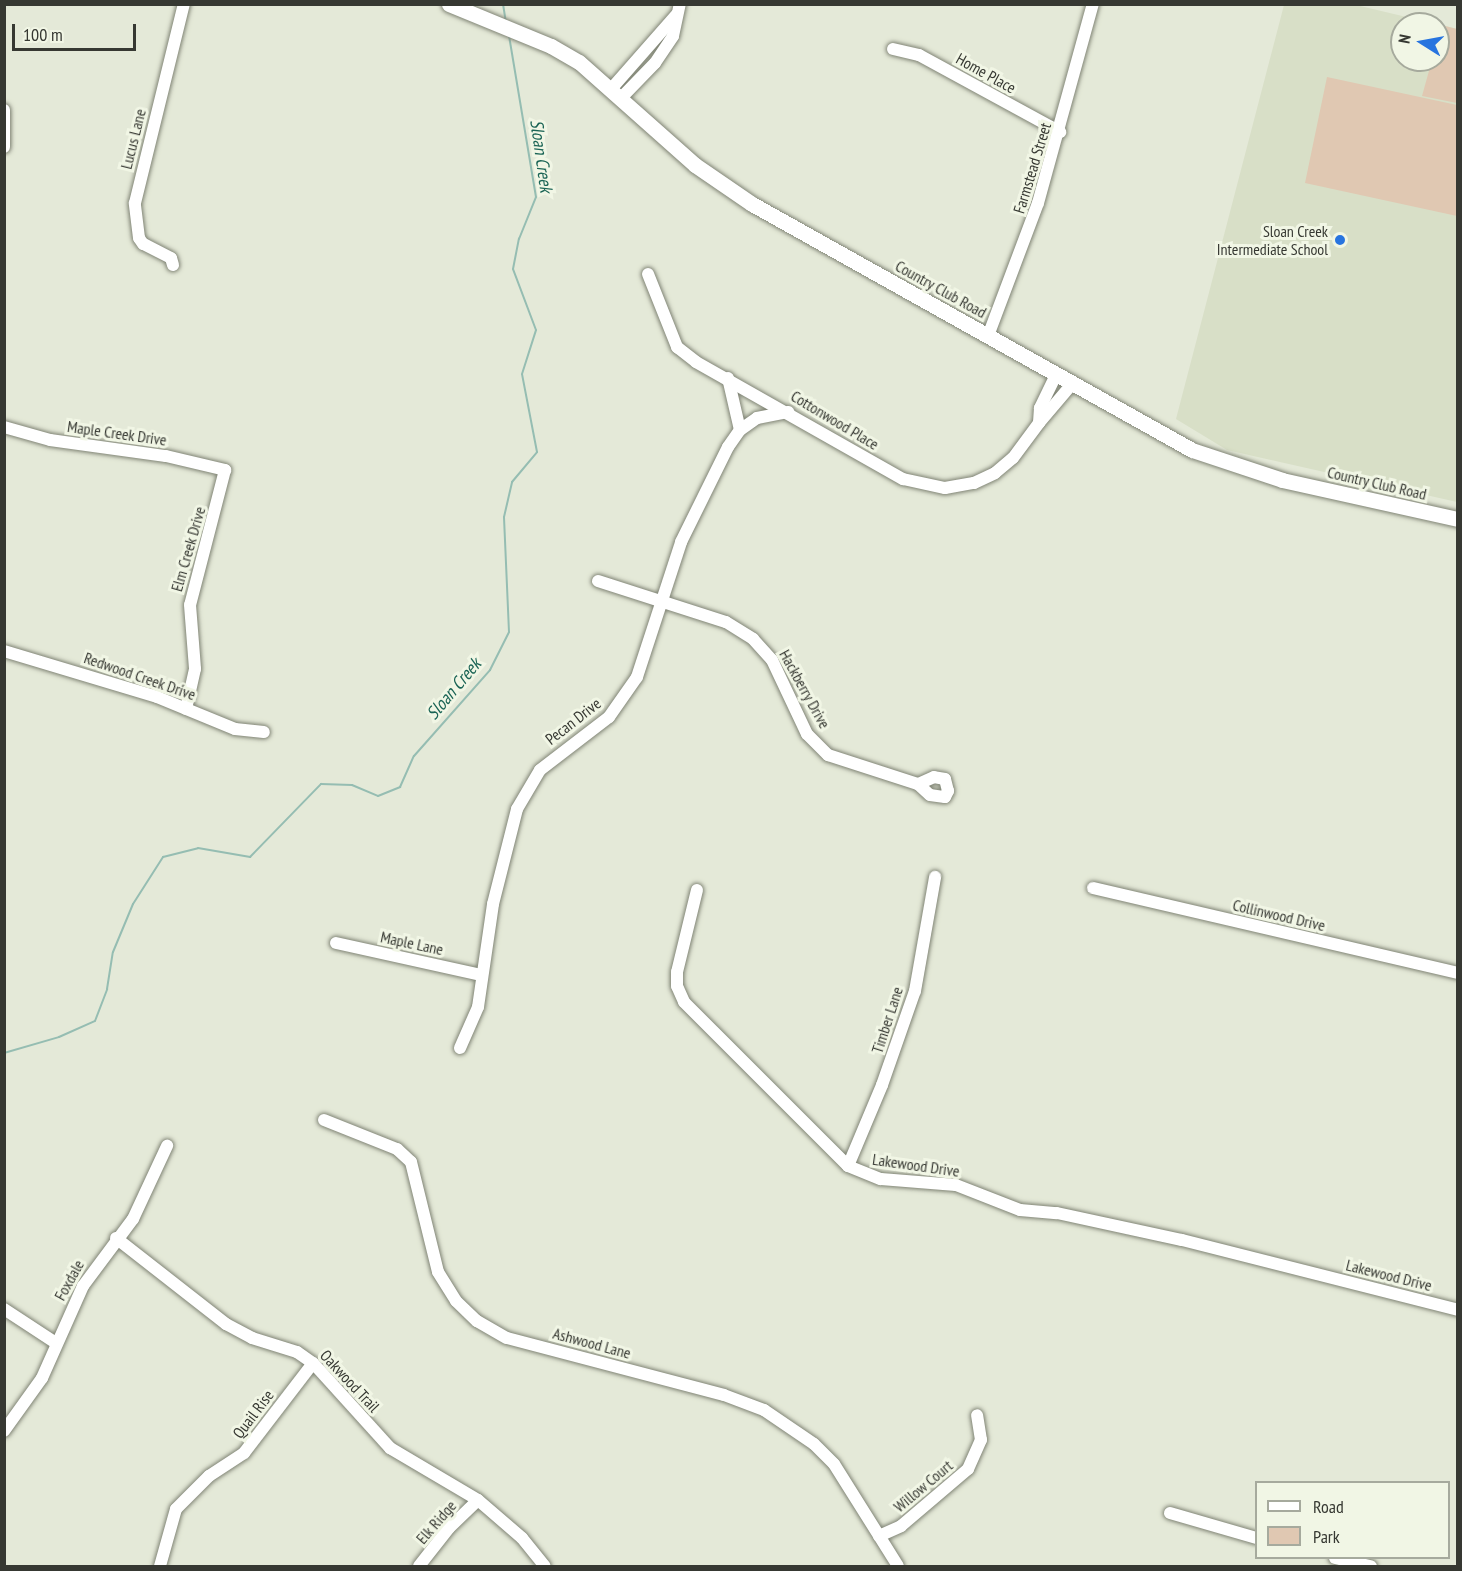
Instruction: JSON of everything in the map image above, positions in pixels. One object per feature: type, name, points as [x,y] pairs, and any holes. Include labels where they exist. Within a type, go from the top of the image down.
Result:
[{"type":"main road","name":"Country Club Road","points":[[449,4],[529,37],[579,62],[616,92],[695,165],[753,204],[1192,450],[1237,468],[1458,519]]},
{"type":"street","name":"Lucus Lane","points":[[173,265],[171,258],[143,244],[139,238],[135,203],[184,4]]},
{"type":"street","name":"Farmstead Street","points":[[988,336],[1030,227],[1060,132],[1093,4]]},
{"type":"street","points":[[616,92],[661,54],[673,36],[680,8]]},
{"type":"street","name":"Home Place","points":[[894,49],[915,52],[1060,132]]},
{"type":"street","points":[[4,110],[4,147]]},
{"type":"street","name":"Cottonwood Place","points":[[648,274],[677,347],[696,362],[728,378],[903,479],[945,488],[968,485],[995,473],[1013,458],[1072,384]]},
{"type":"street","name":"Cottonwood Place","points":[[1040,423],[1040,408],[1056,375]]},
{"type":"street","points":[[728,378],[740,430],[757,418],[788,412]]},
{"type":"street","name":"Maple Creek Drive","points":[[4,427],[50,440],[166,456],[225,470]]},
{"type":"street","name":"Pecan Drive","points":[[460,1048],[478,1007],[493,904],[517,809],[540,770],[609,717],[626,696],[637,677],[681,542],[740,430]]},
{"type":"street","name":"Elm Creek Drive","points":[[186,709],[195,669],[190,605],[225,470]]},
{"type":"street","name":"Hackberry Drive","points":[[598,581],[726,622],[753,639],[772,660],[807,734],[828,755],[918,784]]},
{"type":"street","name":"Redwood Creek Drive","points":[[4,651],[74,670],[186,709],[235,729],[264,732]]},
{"type":"street","name":"Timber Lane","points":[[848,1166],[882,1085],[915,991],[935,877]]},
{"type":"street","name":"Collinwood Drive","points":[[1093,888],[1458,973]]},
{"type":"street","name":"Lakewood Drive","points":[[697,890],[677,972],[677,986],[684,1002],[848,1166],[881,1179],[956,1185],[1020,1210],[1057,1213],[1182,1240],[1458,1310]]},
{"type":"street","name":"Maple Lane","points":[[336,943],[481,975]]},
{"type":"street","name":"Ashwood Lane","points":[[324,1120],[397,1149],[411,1162],[438,1272],[456,1301],[477,1321],[507,1338],[724,1395],[764,1410],[814,1444],[834,1464],[898,1566]]},
{"type":"street","name":"Foxdale","points":[[4,1431],[42,1378],[83,1286],[116,1238],[133,1219],[167,1146]]},
{"type":"street","name":"Oakwood Trail","points":[[116,1238],[226,1324],[252,1338],[297,1352],[313,1363],[390,1448],[478,1500],[522,1538],[545,1566]]},
{"type":"street","points":[[4,1309],[56,1343]]},
{"type":"street","name":"Quail Rise","points":[[160,1566],[176,1509],[209,1476],[244,1453],[313,1363]]},
{"type":"street","name":"Willow Court","points":[[879,1536],[907,1522],[968,1469],[981,1440],[977,1415]]},
{"type":"street","name":"Elk Ridge","points":[[419,1566],[449,1527],[478,1500]]},
{"type":"street","points":[[1170,1514],[1255,1537]]},
{"type":"street","points":[[1343,1559],[1371,1566]]},
{"type":"shaded area","name":"Sloan Creek Intermediate School","points":[[1284,5],[1356,5],[1390,13],[1390,72],[1450,72],[1450,27],[1457,29],[1457,502],[1227,450],[1176,419]]},
{"type":"green space","points":[[1450,27],[1457,29],[1457,103],[1422,96],[1429,72],[1450,72]]},
{"type":"green space","points":[[1327,77],[1457,105],[1457,216],[1305,183]]},
{"type":"waterway","name":"Sloan Creek","points":[[503,4],[506,22]]},
{"type":"waterway","name":"Sloan Creek","points":[[4,1053],[59,1037],[95,1021],[107,989],[113,952],[133,904],[163,857],[198,848],[250,857],[321,784],[352,785],[378,796],[400,787],[414,756],[490,670],[509,632],[504,517],[512,482],[537,452],[522,374],[536,330],[513,269],[519,239],[536,197],[509,36]]},
{"type":"place","name":"Sloan Creek Intermediate School","points":[[1340,240]]}]
